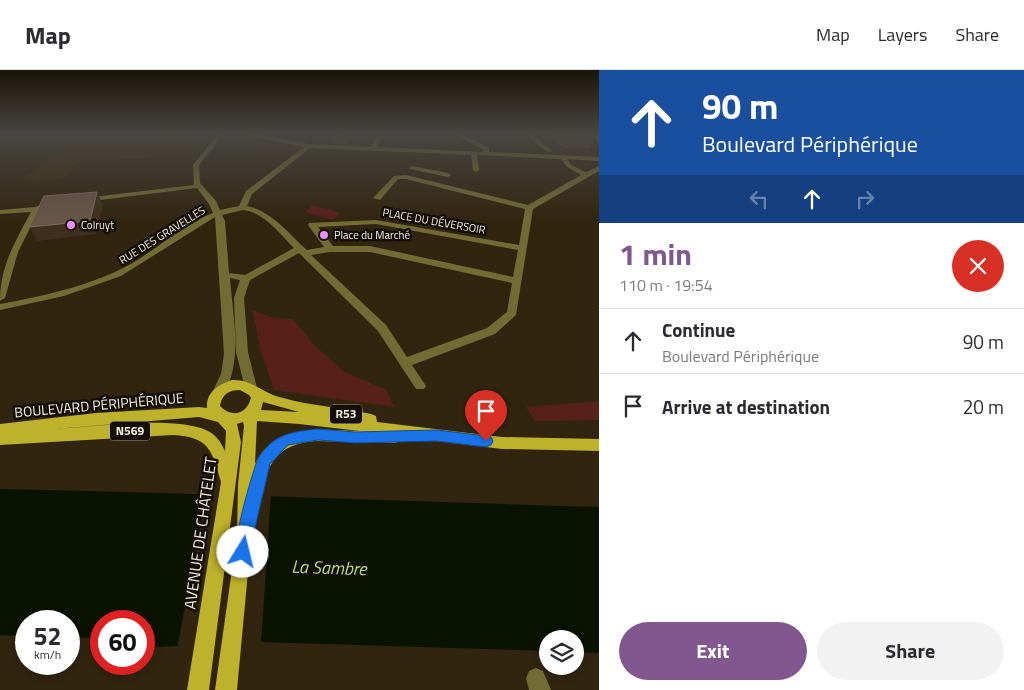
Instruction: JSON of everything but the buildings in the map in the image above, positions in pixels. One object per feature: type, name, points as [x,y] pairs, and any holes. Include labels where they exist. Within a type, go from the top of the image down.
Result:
[{"type":"main road","name":"R53","points":[[219,391],[238,384],[253,390]]},
{"type":"main road","name":"AVENUE DE CHÂTELET","points":[[199,684],[244,484],[251,426],[249,415],[257,404],[253,390]]},
{"type":"main road","name":"BOULEVARD PÉRIPHÉRIQUE","points":[[253,390],[267,400],[333,412],[437,435]]},
{"type":"main road","name":"AVENUE DE CHÂTELET","points":[[219,391],[213,402],[214,407],[233,429],[234,442],[244,484]]},
{"type":"main road","name":"BOULEVARD PÉRIPHÉRIQUE","points":[[0,430],[96,419],[189,413],[220,416],[233,420],[249,415],[299,418],[502,443],[599,445]]},
{"type":"main road","name":"N569","points":[[0,439],[181,429],[199,433],[216,447],[244,484],[245,534],[227,685]]},
{"type":"main road","name":"N569","points":[[244,484],[273,449],[295,437],[318,435],[355,438],[437,435]]},
{"type":"street","points":[[198,163],[196,184],[219,213]]},
{"type":"street","points":[[287,163],[249,193],[242,208],[256,210],[270,220],[382,328],[420,386]]},
{"type":"street","points":[[406,176],[416,163]]},
{"type":"street","points":[[424,163],[448,175]]},
{"type":"street","points":[[475,163],[476,170]]},
{"type":"street","points":[[565,163],[586,175]]},
{"type":"street","points":[[377,198],[396,178],[406,176],[528,208],[599,168]]},
{"type":"street","points":[[578,180],[599,179]]},
{"type":"street","points":[[72,201],[199,186]]},
{"type":"street","points":[[0,212],[36,209],[63,201]]},
{"type":"street","name":"RUE DES GRAVELLES","points":[[0,307],[48,299],[121,274],[219,213],[242,208]]},
{"type":"street","points":[[404,363],[491,331],[512,313],[528,208]]},
{"type":"street","points":[[0,298],[14,252],[36,209]]},
{"type":"street","name":"AVENUE DE CHÂTELET","points":[[219,213],[226,275],[230,354],[227,374],[219,391]]},
{"type":"street","name":"PLACE DU DÉVERSOIR","points":[[330,249],[312,225],[376,222],[523,248]]},
{"type":"street","points":[[226,275],[246,278],[302,251],[361,249],[399,254],[518,281]]},
{"type":"street","points":[[246,278],[238,298],[242,352],[253,390]]},
{"type":"shaded area","points":[[43,163],[77,163],[63,179],[28,181],[22,178]]},
{"type":"shaded area","points":[[313,205],[341,213],[333,220],[305,212]]},
{"type":"shaded area","points":[[253,310],[274,318],[293,319],[315,346],[345,372],[386,390],[394,407],[274,390],[260,349]]},
{"type":"shaded area","points":[[599,401],[599,420],[535,421],[526,407]]},
{"type":"water","name":"La Sambre","points":[[0,489],[599,507],[599,653],[584,652],[584,630],[539,630],[539,651],[261,642],[157,647],[155,645],[155,610],[90,610],[90,638],[80,637],[80,610],[15,610],[15,636],[0,635]]},
{"type":"pier","points":[[207,491],[271,495],[261,645],[177,649]]},
{"type":"place","name":"Colruyt","points":[[71,225]]},
{"type":"place","name":"Place du Marché","points":[[324,235]]},
{"type":"route","points":[[243,552],[245,534],[264,461],[273,449],[284,441],[295,437],[318,435],[355,438],[437,435],[486,441]]}]
